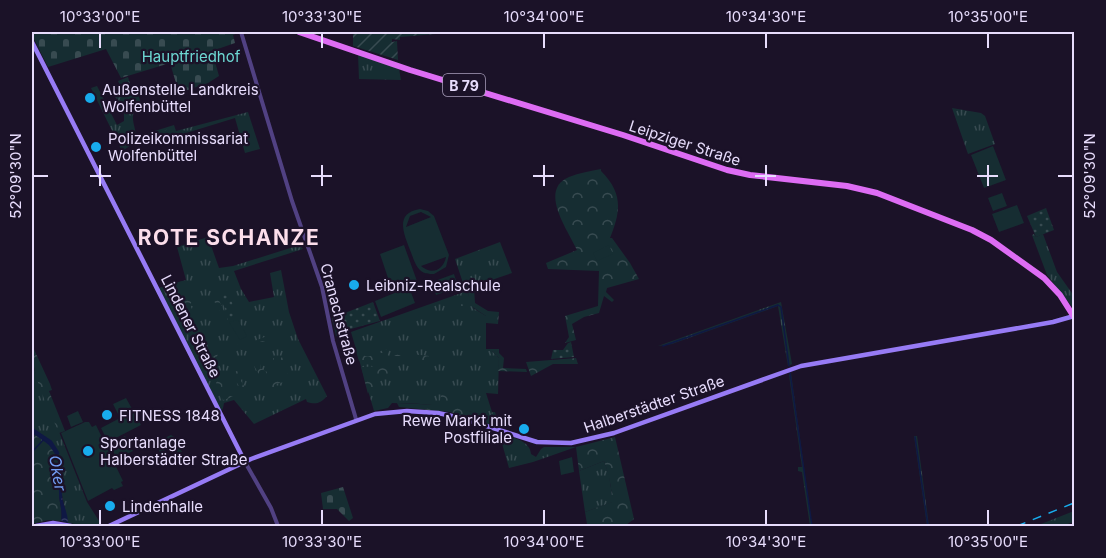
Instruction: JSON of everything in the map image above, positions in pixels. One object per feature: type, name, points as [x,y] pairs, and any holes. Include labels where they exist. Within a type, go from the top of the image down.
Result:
[{"type":"main road","name":"Leipziger Straße","points":[[299,32],[410,70],[727,170],[856,188],[878,194],[972,230],[991,240],[1044,278],[1060,295],[1074,316]]},
{"type":"main road","name":"Lindener Straße","points":[[32,42],[245,462]]},
{"type":"main road","name":"Halberstädter Straße","points":[[109,526],[245,462],[356,419],[385,412],[429,412],[461,418],[537,442],[571,443],[614,433],[792,369],[1061,321],[1074,316]]},
{"type":"main road","points":[[36,526],[53,523],[71,526]]},
{"type":"street","name":"Cranachstraße","points":[[241,32],[286,181],[322,287],[333,341],[356,419]]},
{"type":"street","points":[[245,462],[271,508],[278,526]]},
{"type":"green space","name":"Hauptfriedhof","points":[[32,32],[238,33],[233,35],[235,43],[212,51],[219,76],[208,83],[179,93],[170,63],[121,78],[106,49],[48,67]]},
{"type":"green space","points":[[353,32],[436,32],[436,34],[400,37],[400,40],[392,39],[392,42],[397,41],[398,60],[353,46]]},
{"type":"green space","points":[[358,54],[399,69],[401,80],[359,79]]},
{"type":"green space","points":[[128,77],[133,94],[138,93],[141,104],[136,108],[133,117],[136,142],[122,151],[91,88],[97,86],[117,125],[124,121],[124,114],[115,96],[123,92],[118,81]]},
{"type":"green space","points":[[952,108],[981,113],[985,116],[995,144],[968,154]]},
{"type":"green space","points":[[248,112],[260,149],[245,153],[235,118],[144,146],[142,135],[174,125],[176,131]]},
{"type":"green space","points":[[172,128],[174,133],[181,131],[155,141],[153,134]]},
{"type":"green space","points":[[993,146],[1006,180],[984,188],[971,155]]},
{"type":"green space","points":[[601,169],[613,187],[618,203],[610,238],[630,263],[639,279],[607,288],[606,292],[614,300],[612,302],[604,296],[599,313],[584,317],[572,324],[576,340],[565,343],[569,337],[565,316],[598,306],[599,271],[548,269],[546,263],[577,250],[558,211],[556,191],[560,183],[569,177]]},
{"type":"green space","points":[[1002,193],[1007,206],[993,211],[988,198]]},
{"type":"green space","points":[[1017,205],[1024,223],[999,232],[992,214]]},
{"type":"green space","points":[[1046,208],[1054,230],[1036,237],[1027,216]]},
{"type":"green space","points":[[420,209],[434,216],[449,255],[446,267],[434,274],[419,269],[405,237],[404,220],[412,211]],"holes":[[[421,212],[431,217],[406,227],[410,216]],[[446,257],[442,266],[436,270],[425,269],[421,266]]]},
{"type":"green space","points":[[1043,234],[1057,272],[1074,296],[1074,309],[1047,275],[1032,235],[1036,237]]},
{"type":"green space","points":[[208,237],[219,268],[233,266],[300,245],[303,249],[234,271],[249,302],[274,297],[270,273],[281,270],[289,312],[298,339],[327,396],[323,400],[313,403],[307,402],[306,399],[254,424],[234,400],[224,403],[221,412],[158,288],[186,280],[177,247]]},
{"type":"green space","points":[[500,242],[512,273],[465,289],[455,259]]},
{"type":"green space","points":[[404,245],[417,281],[392,290],[380,254]]},
{"type":"green space","points":[[609,245],[613,254],[597,261],[593,253]]},
{"type":"green space","points":[[454,274],[458,287],[436,295],[432,282]]},
{"type":"green space","points":[[183,281],[183,286],[176,289],[180,301],[173,306],[163,286]]},
{"type":"green space","points":[[409,287],[415,303],[381,317],[375,301]]},
{"type":"green space","points":[[474,289],[475,303],[488,311],[499,312],[498,324],[486,323],[486,316],[471,306],[460,310],[456,306],[469,302],[468,292]]},
{"type":"green space","points":[[467,291],[473,308],[486,316],[486,350],[492,351],[499,358],[498,394],[486,393],[492,412],[490,417],[454,408],[418,404],[392,403],[388,408],[374,411],[351,332]]},
{"type":"green space","points":[[228,293],[238,317],[229,318],[219,295]]},
{"type":"green space","points":[[217,296],[229,322],[241,340],[247,336],[252,342],[267,336],[270,342],[256,342],[254,349],[241,350],[214,301]]},
{"type":"green space","points":[[193,298],[190,305],[202,330],[202,338],[219,350],[216,360],[210,357],[185,309],[187,308],[184,300]]},
{"type":"green space","points":[[373,302],[380,321],[347,330],[336,336],[332,318]]},
{"type":"green space","points":[[781,302],[792,364],[788,366],[778,306],[672,344],[658,346]]},
{"type":"green space","points":[[238,320],[247,336],[240,340],[229,322]]},
{"type":"green space","points":[[571,342],[574,357],[551,359],[553,350],[563,350]]},
{"type":"green space","points":[[32,345],[50,384],[52,390],[49,391],[65,431],[59,433],[41,390],[34,368]]},
{"type":"green space","points":[[284,348],[298,354],[298,360],[287,365],[286,372],[292,380],[276,384],[277,392],[274,393],[260,386],[255,387],[255,383],[261,378],[253,364],[261,362],[260,368],[267,372],[265,377],[273,378],[275,373],[280,372],[280,367],[274,363],[273,358],[279,360],[284,355]]},
{"type":"green space","points":[[355,348],[359,348],[365,356],[384,353],[384,348],[387,350],[389,379],[386,375],[367,375],[369,381],[375,382],[375,388],[370,388],[368,394],[361,367],[386,366],[386,363],[359,361]]},
{"type":"green space","points":[[486,349],[499,349],[499,353],[504,358],[503,368],[526,369],[527,372],[498,371],[499,358],[492,351],[485,351]]},
{"type":"green space","points":[[391,352],[429,356],[420,361],[421,371],[419,371],[419,363],[403,360],[403,356],[391,356]]},
{"type":"green space","points":[[576,358],[578,364],[553,364],[531,376],[526,362]]},
{"type":"green space","points":[[32,364],[87,502],[101,524],[88,526],[68,523],[62,495],[61,467],[32,430]]},
{"type":"green space","points":[[241,369],[241,381],[244,386],[251,387],[252,390],[246,393],[237,383],[227,380],[222,386],[228,395],[233,397],[223,400],[216,383]]},
{"type":"green space","points":[[791,373],[812,526],[810,526],[802,472],[798,471],[798,467],[802,467],[789,375]]},
{"type":"green space","points":[[442,391],[449,392],[451,406],[490,417],[492,412],[495,412],[499,424],[497,427],[450,412],[399,407],[397,403],[439,405]]},
{"type":"green space","points":[[126,398],[141,425],[108,442],[101,428],[120,418],[113,404]]},
{"type":"green space","points":[[78,411],[83,422],[71,427],[67,416]]},
{"type":"green space","name":"Sportanlage Halberstädter Straße","points":[[89,422],[92,427],[96,425],[123,481],[121,482],[123,486],[114,490],[112,488],[88,501],[61,433]]},
{"type":"green space","points":[[32,433],[50,445],[57,457],[61,521],[48,520],[32,524]]},
{"type":"green space","points":[[499,433],[524,442],[531,454],[536,457],[544,447],[576,447],[509,468]]},
{"type":"green space","points":[[171,435],[182,452],[178,454],[170,444],[163,448],[169,458],[163,462],[158,441]]},
{"type":"green space","points":[[125,436],[133,451],[117,459],[109,444]]},
{"type":"green space","points":[[914,436],[917,436],[929,526],[927,526]]},
{"type":"green space","points":[[615,437],[634,519],[626,525],[587,524],[585,512],[612,502],[611,487],[604,461],[579,471],[576,447]]},
{"type":"green space","points":[[572,457],[574,472],[561,475],[559,461]]},
{"type":"green space","points":[[604,461],[609,475],[613,502],[585,512],[579,471]]},
{"type":"green space","points":[[343,487],[353,518],[349,521],[337,509],[323,509],[321,493]]},
{"type":"green space","points":[[1074,511],[1074,522],[1061,526],[1036,526]]},
{"type":"water","points":[[32,430],[51,445],[59,456],[62,498],[68,523],[61,521],[58,457],[50,446],[32,433]]},
{"type":"waterway","points":[[663,346],[778,305],[781,307],[789,366]]},
{"type":"waterway","points":[[790,373],[812,526]]},
{"type":"waterway","name":"Oker","points":[[32,430],[50,442],[57,453]]},
{"type":"waterway","points":[[915,437],[928,526]]},
{"type":"waterway","points":[[32,452],[45,438]]},
{"type":"railway","points":[[1017,526],[1074,503]]},
{"type":"place","name":"Außenstelle Landkreis Wolfenbüttel","points":[[90,98]]},
{"type":"place","name":"Polizeikommissariat Wolfenbüttel","points":[[96,147]]},
{"type":"place","name":"Leibniz-Realschule","points":[[354,285]]},
{"type":"place","name":"FITNESS 1848","points":[[107,415]]},
{"type":"place","name":"Rewe Markt mit Postfiliale","points":[[524,429]]},
{"type":"place","name":"Sportanlage Halberstädter Straße","points":[[88,451]]},
{"type":"place","name":"Lindenhalle","points":[[110,506]]},
{"type":"district","name":"ROTE SCHANZE","points":[[229,237]]}]
